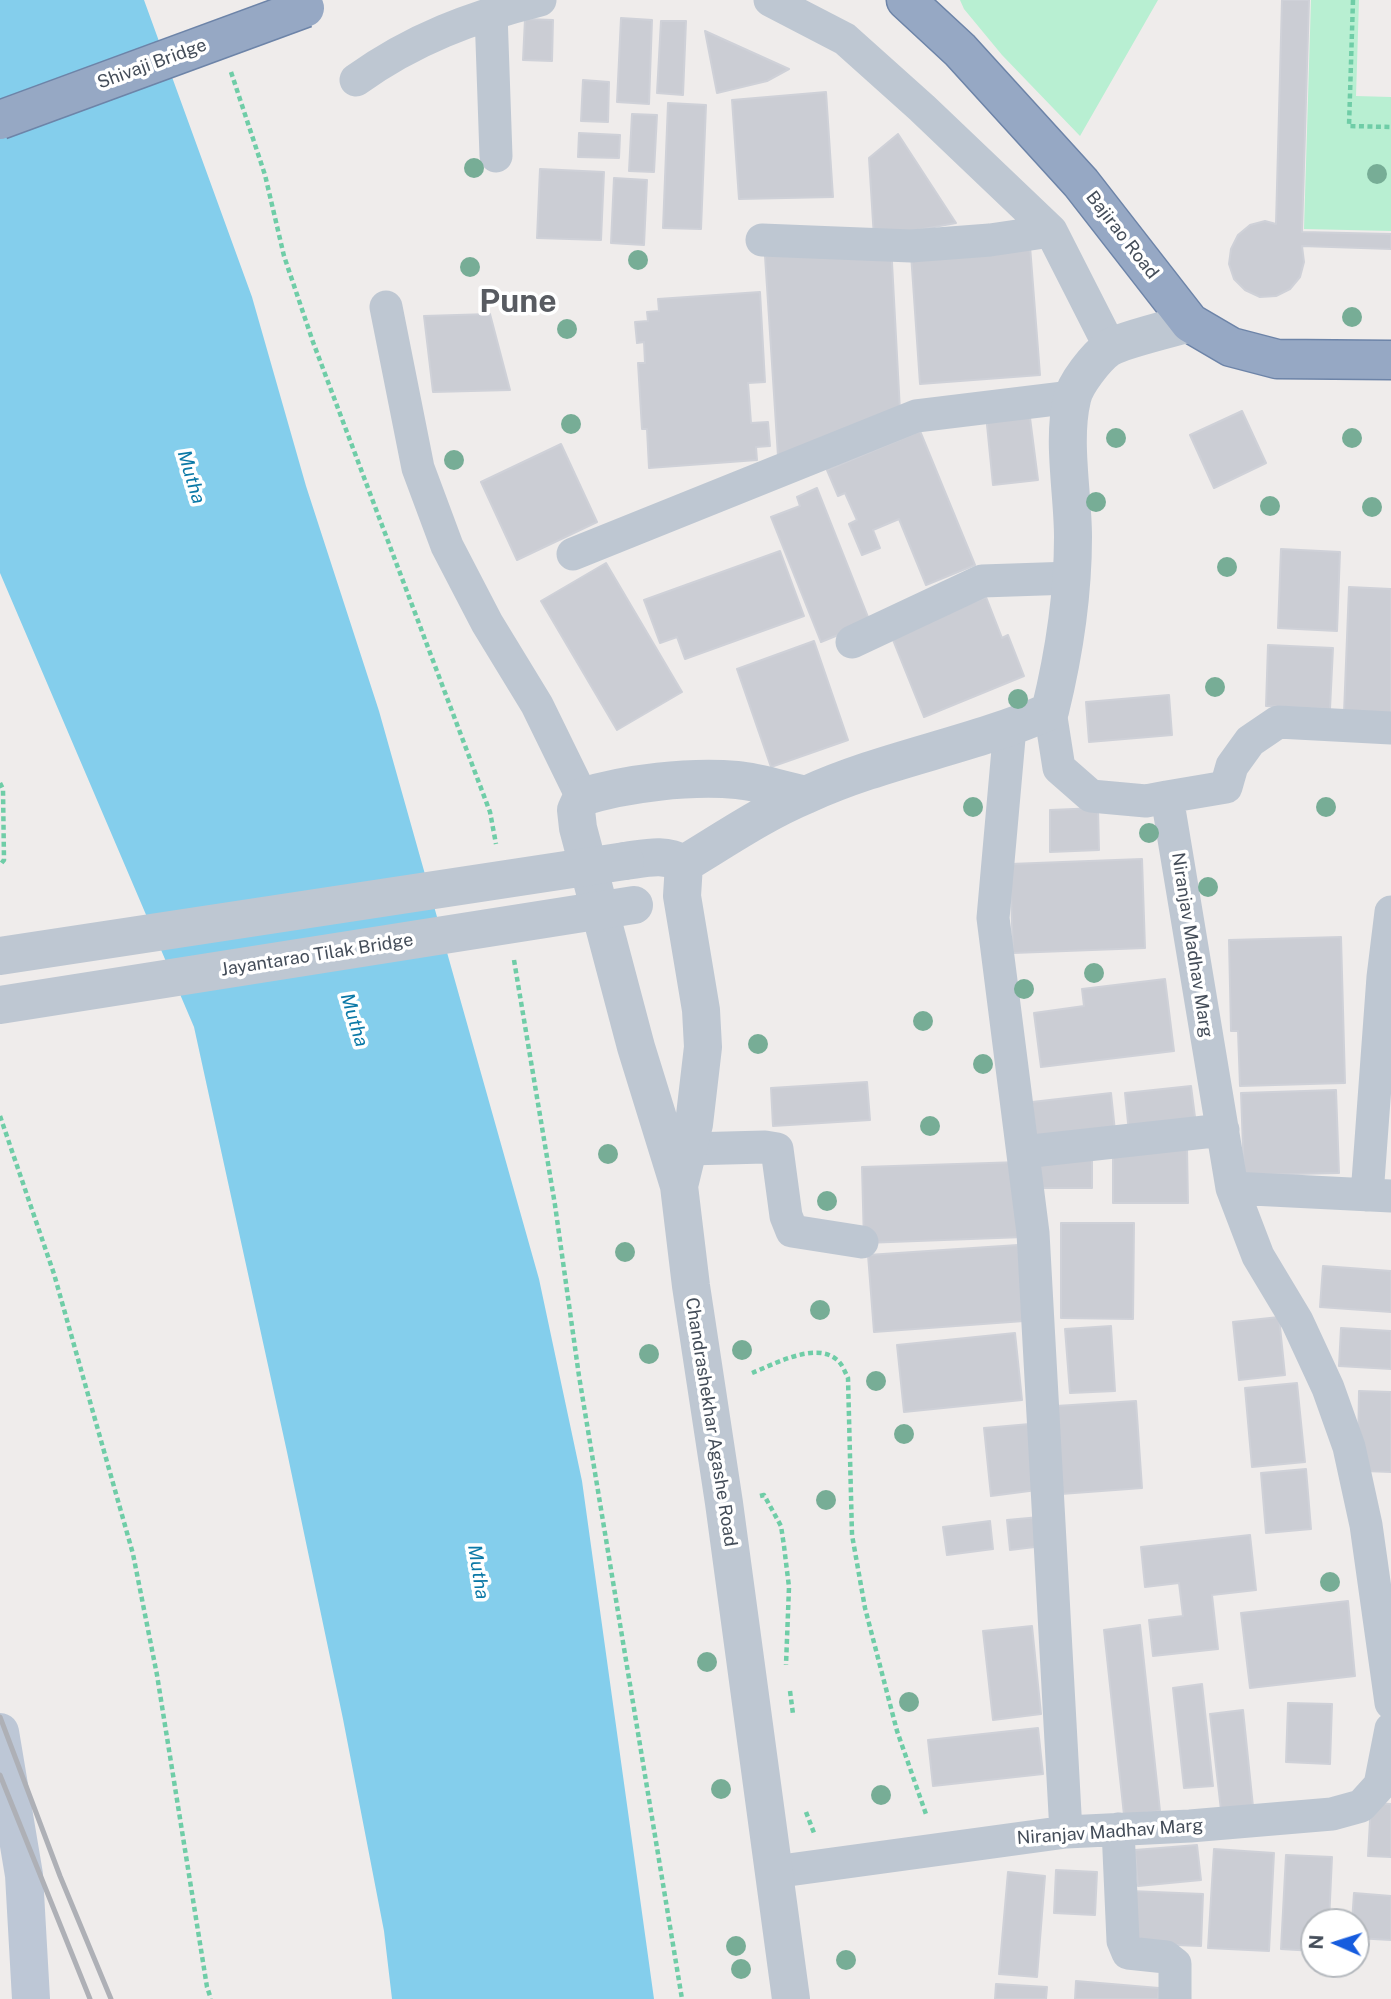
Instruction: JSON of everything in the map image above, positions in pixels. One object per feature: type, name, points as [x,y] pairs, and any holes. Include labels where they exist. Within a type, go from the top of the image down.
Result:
[{"type":"highway","name":"Bajirao Road","points":[[906,0],[960,50],[1081,183],[1190,323],[1231,347],[1277,359],[1391,360]]},
{"type":"highway","name":"Shivaji Bridge","points":[[0,120],[316,4]]},
{"type":"main road","points":[[0,1732],[24,1875],[31,1999]]},
{"type":"street","points":[[356,80],[438,31],[540,0]]},
{"type":"street","points":[[770,0],[845,39],[922,108],[1051,232],[1110,347]]},
{"type":"street","points":[[491,13],[496,156]]},
{"type":"street","points":[[762,240],[911,246],[1051,232]]},
{"type":"street","points":[[386,307],[418,468],[447,545],[487,623],[537,705],[582,797]]},
{"type":"street","points":[[1190,323],[1110,347],[1089,368],[1072,397],[1069,438],[1072,578],[1061,666],[1049,711],[1059,768],[1091,796],[1146,801],[1226,788],[1232,766],[1250,741],[1278,722],[1391,728]]},
{"type":"street","points":[[573,554],[916,416],[1072,397]]},
{"type":"street","points":[[852,642],[982,581],[1072,578]]},
{"type":"street","points":[[0,956],[658,856],[672,858],[683,880],[736,832],[806,794],[911,756],[1010,727],[1049,711]]},
{"type":"street","points":[[1010,727],[993,918],[1033,1233],[1066,1832]]},
{"type":"street","points":[[679,1186],[636,1047],[578,828],[576,810],[582,797],[613,787],[677,781],[738,780],[806,794]]},
{"type":"street","name":"Niranjav Madhav Marg","points":[[1167,797],[1232,1188],[1258,1256],[1297,1321],[1328,1388],[1349,1447],[1366,1525],[1391,1703]]},
{"type":"street","name":"Jayantarao Tilak Bridge","points":[[0,1005],[634,905],[683,880]]},
{"type":"street","name":"Chandrashekhar Agashe Road","points":[[683,880],[701,1010],[703,1047],[694,1124],[679,1186],[791,1999]]},
{"type":"street","points":[[1232,1188],[1379,1196],[1383,977],[1391,912]]},
{"type":"street","points":[[1023,1152],[1223,1130]]},
{"type":"street","points":[[688,1149],[777,1149],[786,1216],[792,1231],[862,1242]]},
{"type":"street","name":"Niranjav Madhav Marg","points":[[774,1872],[1066,1832],[1190,1826],[1332,1814],[1362,1806],[1380,1785],[1391,1729]]},
{"type":"street","points":[[1118,1829],[1123,1941],[1128,1953],[1166,1957],[1175,1965],[1175,1999]]},
{"type":"path","points":[[1353,0],[1349,125],[1391,127]]},
{"type":"path","points":[[229,66],[265,175],[284,256],[313,342],[491,812],[497,853]]},
{"type":"path","points":[[0,783],[3,789],[4,860],[0,865]]},
{"type":"path","points":[[512,949],[555,1205],[579,1376],[682,1999]]},
{"type":"path","points":[[0,1116],[54,1274],[133,1554],[157,1675],[211,1999]]},
{"type":"path","points":[[752,1373],[804,1353],[826,1353],[838,1360],[848,1378],[852,1535],[863,1595],[897,1731],[928,1826]]},
{"type":"path","points":[[764,1495],[781,1526],[789,1587],[786,1676]]},
{"type":"path","points":[[789,1689],[793,1716]]},
{"type":"path","points":[[805,1807],[816,1838]]},
{"type":"green space","points":[[960,0],[1158,0],[1080,136],[1002,55],[964,9]]},
{"type":"green space","points":[[1311,0],[1359,0],[1356,96],[1391,97],[1391,231],[1304,229]]},
{"type":"water","name":"Mutha","points":[[0,0],[144,0],[252,297],[306,486],[379,711],[539,1279],[582,1481],[654,1999],[392,1999],[384,1931],[343,1719],[194,1027],[0,573]]},
{"type":"building","points":[[1282,0],[1309,0],[1302,232],[1391,234],[1391,249],[1302,246],[1304,262],[1300,277],[1290,289],[1276,296],[1260,297],[1245,290],[1234,279],[1229,264],[1231,249],[1238,235],[1250,225],[1265,221],[1276,224]]},
{"type":"building","points":[[621,18],[652,20],[649,104],[617,102]]},
{"type":"building","points":[[525,19],[553,20],[552,61],[523,60]]},
{"type":"building","points":[[661,21],[686,21],[683,95],[657,93]]},
{"type":"building","points":[[705,31],[789,69],[767,81],[717,93]]},
{"type":"building","points":[[583,80],[609,82],[608,122],[581,121]]},
{"type":"building","points":[[826,92],[833,197],[739,199],[732,100]]},
{"type":"building","points":[[668,103],[706,105],[701,229],[663,228]]},
{"type":"building","points":[[632,114],[657,115],[654,172],[629,171]]},
{"type":"building","points":[[579,133],[620,135],[619,158],[578,157]]},
{"type":"building","points":[[898,134],[956,223],[874,238],[869,158]]},
{"type":"building","points":[[540,169],[604,172],[601,240],[537,238]]},
{"type":"building","points":[[614,178],[647,180],[644,245],[611,243]]},
{"type":"building","points":[[891,244],[900,411],[778,456],[765,256]]},
{"type":"building","points":[[1030,246],[1040,375],[920,384],[911,254]]},
{"type":"building","points":[[760,292],[765,382],[748,383],[751,423],[768,422],[770,446],[756,447],[757,460],[649,468],[647,429],[642,429],[638,363],[645,363],[644,342],[637,343],[635,322],[648,321],[647,312],[659,311],[658,299]]},
{"type":"building","points":[[490,314],[510,390],[433,392],[424,316]]},
{"type":"building","points":[[1029,410],[1038,480],[993,485],[986,415]]},
{"type":"building","points":[[1242,411],[1266,463],[1214,488],[1190,435]]},
{"type":"building","points":[[920,431],[975,565],[926,585],[899,519],[873,530],[880,548],[862,555],[849,524],[857,520],[845,493],[838,496],[827,470]]},
{"type":"building","points":[[561,444],[597,522],[517,560],[481,482]]},
{"type":"building","points":[[817,488],[870,622],[821,642],[771,517],[800,506],[797,497]]},
{"type":"building","points":[[1281,549],[1340,552],[1337,631],[1278,628]]},
{"type":"building","points":[[780,551],[804,616],[685,659],[677,637],[660,643],[644,600]]},
{"type":"building","points":[[606,563],[682,692],[617,730],[541,601]]},
{"type":"building","points":[[1349,587],[1391,589],[1391,716],[1344,713]]},
{"type":"building","points":[[986,597],[1002,638],[1008,635],[1024,676],[924,717],[891,635]]},
{"type":"building","points":[[814,641],[848,740],[771,767],[737,669]]},
{"type":"building","points":[[1268,645],[1333,648],[1330,709],[1266,706]]},
{"type":"building","points":[[1169,695],[1172,735],[1089,742],[1086,702]]},
{"type":"building","points":[[1098,808],[1099,850],[1050,852],[1050,810]]},
{"type":"building","points":[[1142,859],[1145,948],[1013,953],[1010,864]]},
{"type":"building","points":[[1341,937],[1345,1083],[1240,1086],[1238,1031],[1231,1031],[1229,940]]},
{"type":"building","points":[[1165,979],[1174,1051],[1041,1067],[1034,1013],[1084,1006],[1082,989]]},
{"type":"building","points":[[867,1082],[870,1120],[773,1126],[771,1088]]},
{"type":"building","points":[[1191,1086],[1196,1125],[1129,1133],[1125,1093]]},
{"type":"building","points":[[1336,1090],[1339,1173],[1244,1175],[1241,1093]]},
{"type":"building","points":[[1111,1093],[1115,1131],[1036,1139],[1032,1102]]},
{"type":"building","points":[[1113,1148],[1187,1148],[1188,1203],[1113,1203]]},
{"type":"building","points":[[1034,1157],[1092,1157],[1092,1188],[1034,1188]]},
{"type":"building","points":[[1021,1162],[1024,1237],[864,1243],[862,1167]]},
{"type":"building","points":[[1061,1223],[1134,1223],[1133,1319],[1061,1318]]},
{"type":"building","points":[[1018,1245],[1024,1321],[874,1332],[868,1255]]},
{"type":"building","points":[[1323,1266],[1391,1271],[1391,1312],[1320,1307]]},
{"type":"building","points":[[1279,1317],[1285,1375],[1239,1380],[1233,1322]]},
{"type":"building","points":[[1111,1326],[1115,1391],[1070,1393],[1065,1329]]},
{"type":"building","points":[[1341,1328],[1391,1331],[1391,1369],[1339,1366]]},
{"type":"building","points":[[1015,1333],[1022,1400],[904,1412],[897,1345]]},
{"type":"building","points":[[1297,1383],[1305,1462],[1252,1467],[1245,1388]]},
{"type":"building","points":[[1359,1391],[1391,1392],[1391,1472],[1365,1471],[1358,1455]]},
{"type":"building","points":[[1136,1401],[1142,1488],[1061,1494],[1056,1406]]},
{"type":"building","points":[[1030,1424],[1037,1490],[991,1496],[984,1428]]},
{"type":"building","points":[[1306,1469],[1311,1529],[1266,1533],[1261,1473]]},
{"type":"building","points":[[1040,1517],[1043,1546],[1010,1550],[1007,1520]]},
{"type":"building","points":[[990,1521],[993,1549],[947,1555],[943,1527]]},
{"type":"building","points":[[1250,1535],[1256,1590],[1212,1595],[1218,1649],[1153,1656],[1149,1620],[1183,1616],[1179,1583],[1145,1587],[1141,1547]]},
{"type":"building","points":[[1348,1601],[1355,1676],[1250,1688],[1241,1613]]},
{"type":"building","points":[[1140,1625],[1160,1811],[1124,1815],[1104,1630]]},
{"type":"building","points":[[1032,1626],[1041,1714],[993,1720],[983,1631]]},
{"type":"building","points":[[1202,1684],[1213,1786],[1184,1788],[1173,1688]]},
{"type":"building","points":[[1288,1703],[1332,1704],[1330,1764],[1286,1762]]},
{"type":"building","points":[[1243,1710],[1254,1816],[1222,1819],[1210,1714]]},
{"type":"building","points":[[1038,1728],[1043,1774],[933,1786],[928,1740]]},
{"type":"building","points":[[1371,1803],[1391,1804],[1391,1857],[1368,1856]]},
{"type":"building","points":[[1197,1845],[1201,1880],[1138,1886],[1135,1850]]},
{"type":"building","points":[[1214,1849],[1274,1853],[1269,1951],[1208,1948]]},
{"type":"building","points":[[1286,1855],[1332,1857],[1330,1908],[1300,1908],[1300,1950],[1281,1949]]},
{"type":"building","points":[[1056,1870],[1097,1872],[1095,1915],[1054,1913]]},
{"type":"building","points":[[1008,1872],[1045,1876],[1037,1977],[999,1974]]},
{"type":"building","points":[[1130,1891],[1203,1894],[1201,1946],[1128,1943]]},
{"type":"building","points":[[1354,1893],[1391,1896],[1391,1940],[1370,1939],[1370,1908],[1353,1908]]},
{"type":"building","points":[[1076,1981],[1159,1988],[1158,1999],[1075,1999]]},
{"type":"building","points":[[996,1984],[1047,1987],[1046,1999],[995,1999]]},
{"type":"railway","points":[[0,1717],[60,1876],[111,1999]]},
{"type":"railway","points":[[0,1775],[90,1999]]},
{"type":"district","name":"Pune","points":[[518,302]]}]
